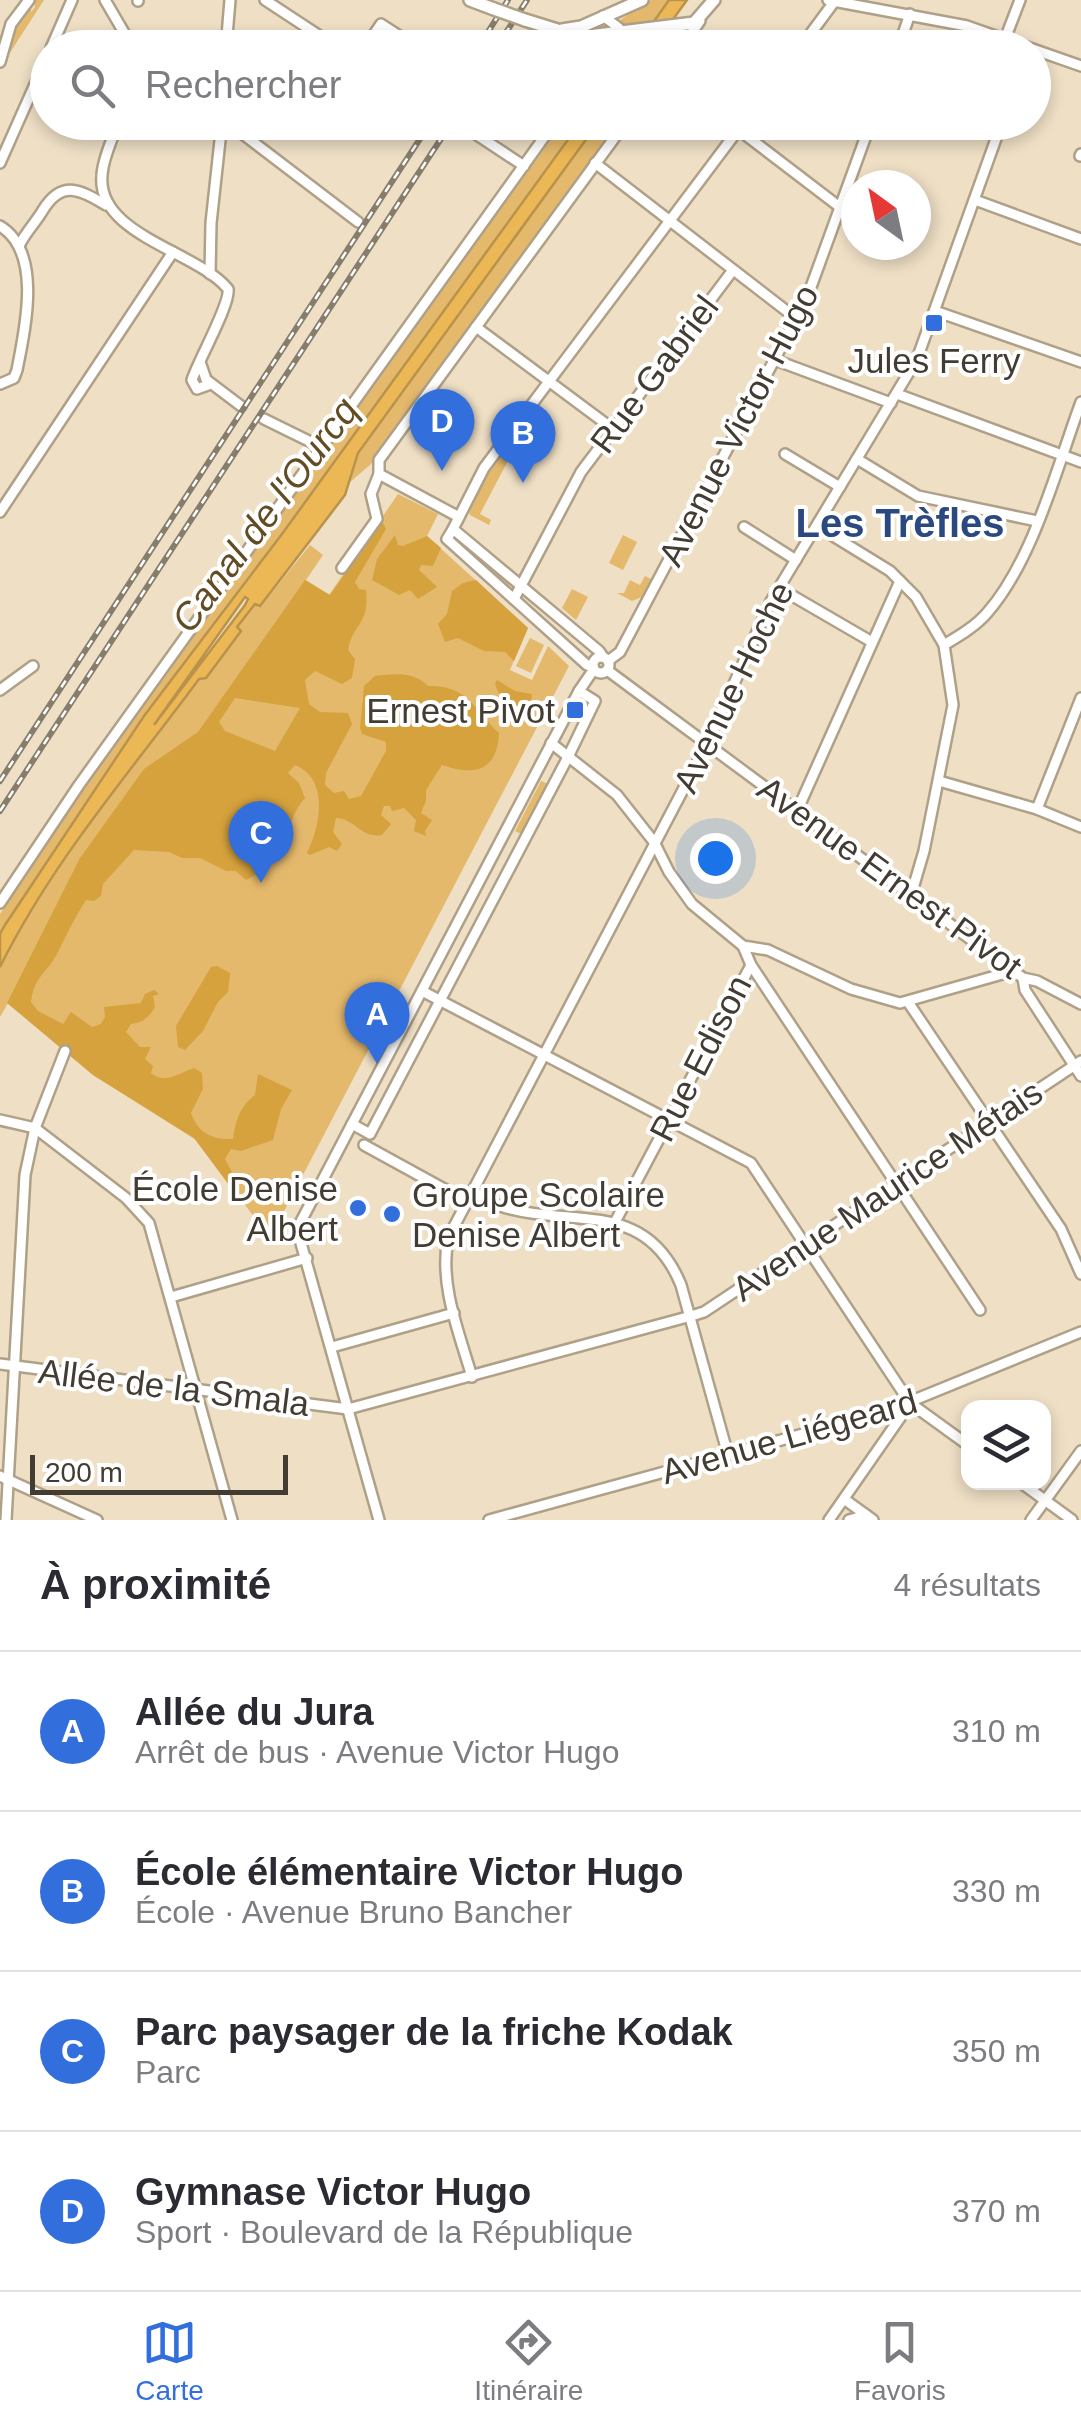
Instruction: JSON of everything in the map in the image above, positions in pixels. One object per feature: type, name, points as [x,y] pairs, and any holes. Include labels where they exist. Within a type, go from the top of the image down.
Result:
[{"type":"main road","points":[[470,0],[555,30]]},
{"type":"main road","points":[[564,30],[581,27],[642,0]]},
{"type":"main road","points":[[642,30],[694,24],[714,0]]},
{"type":"street","points":[[0,62],[10,24],[29,0]]},
{"type":"street","points":[[59,30],[72,0]]},
{"type":"street","points":[[104,0],[122,30]]},
{"type":"street","points":[[228,30],[230,0]]},
{"type":"street","points":[[265,0],[311,30]]},
{"type":"street","points":[[1008,30],[1020,0]]},
{"type":"street","points":[[812,30],[831,1],[910,14],[971,30]]},
{"type":"street","points":[[904,30],[910,14]]},
{"type":"street","points":[[603,30],[602,25],[609,15],[618,30]]},
{"type":"street","points":[[693,30],[701,18]]},
{"type":"street","points":[[1051,55],[1081,66]]},
{"type":"street","points":[[0,163],[30,96]]},
{"type":"street","points":[[112,140],[102,171],[102,191],[109,206],[126,224],[225,284],[230,298],[208,338],[192,384],[198,390],[208,382]]},
{"type":"street","points":[[210,274],[211,222],[222,140]]},
{"type":"street","points":[[248,140],[358,222]]},
{"type":"street","points":[[483,140],[524,166]]},
{"type":"street","points":[[0,903],[80,785],[542,140]]},
{"type":"street","points":[[342,568],[377,519],[371,494],[379,474],[379,460],[613,140]]},
{"type":"street","points":[[379,1520],[298,1229],[551,743],[594,668],[586,665],[448,539],[484,468],[731,140]]},
{"type":"street","points":[[759,140],[841,208]]},
{"type":"street","name":"Avenue Victor Hugo","points":[[854,170],[865,140]]},
{"type":"street","name":"Avenue Hoche","points":[[472,1377],[444,1262],[448,1238],[706,744],[779,588],[917,359],[996,140]]},
{"type":"street","points":[[595,164],[797,319]]},
{"type":"street","points":[[20,244],[48,202],[61,191],[76,190],[109,206]]},
{"type":"street","points":[[975,200],[1081,238]]},
{"type":"street","name":"Avenue Victor Hugo","points":[[594,668],[595,659],[606,662],[620,652],[797,319],[841,208]]},
{"type":"street","points":[[0,226],[20,244],[28,290],[17,370],[14,378],[2,384]]},
{"type":"street","points":[[0,512],[174,252]]},
{"type":"street","name":"Rue Gabriel","points":[[514,599],[580,472],[732,270]]},
{"type":"street","points":[[935,311],[1081,362]]},
{"type":"street","points":[[476,327],[613,429]]},
{"type":"street","points":[[775,360],[1081,462]]},
{"type":"street","points":[[200,362],[208,382],[242,406]]},
{"type":"street","points":[[944,645],[985,616],[1007,588],[1023,559],[1081,402]]},
{"type":"street","points":[[264,419],[324,448]]},
{"type":"street","points":[[785,454],[840,487]]},
{"type":"street","points":[[856,459],[918,496],[1037,521]]},
{"type":"street","points":[[379,474],[459,517]]},
{"type":"street","points":[[816,526],[890,571],[916,597],[944,645],[953,705],[912,896]]},
{"type":"street","points":[[744,528],[796,560]]},
{"type":"street","name":"Avenue Ernest Pivot","points":[[452,529],[706,744],[1018,974],[1081,1004]]},
{"type":"street","points":[[797,811],[900,581]]},
{"type":"street","points":[[779,588],[872,642]]},
{"type":"street","points":[[0,690],[33,666]]},
{"type":"street","points":[[352,1124],[370,1134],[568,757],[595,702],[579,691]]},
{"type":"street","points":[[1037,810],[1081,698]]},
{"type":"street","points":[[551,743],[617,795],[654,842],[692,904],[743,946],[768,950],[865,995],[890,1002],[908,1002],[1018,974],[1025,990],[1077,1063],[1081,1076]]},
{"type":"street","points":[[939,781],[1081,827]]},
{"type":"street","points":[[505,832],[523,842]]},
{"type":"street","name":"Rue Edison","points":[[614,1224],[751,965],[743,946]]},
{"type":"street","points":[[751,965],[980,1310]]},
{"type":"street","points":[[422,991],[751,1163],[910,1403],[961,1441]]},
{"type":"street","points":[[908,1002],[1060,1229],[1081,1274]]},
{"type":"street","points":[[6,1520],[4,1478],[22,1204],[34,1128],[65,1051]]},
{"type":"street","name":"Avenue Maurice Métais","points":[[348,1409],[704,1312],[1077,1063]]},
{"type":"street","points":[[0,1120],[34,1128],[126,1198],[149,1223],[232,1520]]},
{"type":"street","points":[[364,1146],[498,1206],[614,1224],[636,1230],[656,1242],[672,1264],[691,1316],[728,1455]]},
{"type":"street","points":[[170,1297],[307,1258]]},
{"type":"street","points":[[332,1347],[454,1313]]},
{"type":"street","name":"Avenue Liégeard","points":[[490,1520],[910,1403],[1081,1332]]},
{"type":"street","name":"Allée de la Smala","points":[[0,1364],[348,1409]]},
{"type":"street","points":[[831,1520],[910,1403]]},
{"type":"street","points":[[1031,1520],[1081,1451]]},
{"type":"street","points":[[4,1478],[97,1520]]},
{"type":"street","points":[[1031,1490],[1072,1520]]},
{"type":"street","points":[[844,1499],[869,1517]]},
{"type":"street","points":[[850,1520],[869,1517]]},
{"type":"shaded area","points":[[32,0],[31,12],[34,0],[44,0],[2,65],[8,34]]},
{"type":"shaded area","points":[[651,0],[669,0],[652,24],[626,27],[620,20]]},
{"type":"shaded area","points":[[669,0],[687,0],[665,30],[648,30]]},
{"type":"shaded area","points":[[551,140],[568,140],[282,534],[144,716],[0,934],[0,914],[34,858]]},
{"type":"shaded area","name":"Canal de l'Ourcq","points":[[568,140],[586,140],[358,453],[345,495],[260,606],[255,604],[237,627],[241,631],[206,678],[199,679],[68,854],[0,967],[0,934],[5,925],[144,716],[282,534]],"holes":[[[245,597],[245,605],[154,725]]]},
{"type":"shaded area","points":[[586,140],[609,140],[371,464],[350,482],[358,453]]},
{"type":"shaded area","points":[[519,429],[523,432],[480,514],[491,520],[489,525],[470,515],[468,509],[487,471]]},
{"type":"shaded area","points":[[398,494],[438,514],[427,536],[528,628],[510,670],[532,680],[548,646],[569,666],[270,1238],[196,1140],[93,1075],[8,1003],[0,1017],[0,967],[17,932],[74,844],[199,679],[206,677],[241,632],[237,628],[255,603],[261,606],[310,545],[323,555],[306,580],[329,595]]},
{"type":"shaded area","points":[[382,521],[386,529],[355,582],[359,589],[366,590],[367,602],[348,650],[355,659],[352,678],[342,684],[315,671],[305,680],[309,704],[320,712],[348,713],[352,724],[326,773],[325,785],[334,793],[344,791],[349,799],[361,796],[386,751],[386,742],[362,734],[360,728],[364,686],[375,676],[410,676],[428,686],[462,694],[499,733],[489,763],[474,770],[442,765],[426,790],[421,813],[432,820],[426,836],[414,831],[416,820],[404,808],[392,811],[390,806],[384,806],[381,815],[391,824],[382,835],[369,834],[336,818],[333,832],[342,844],[337,851],[329,847],[310,855],[307,853],[316,830],[318,792],[306,772],[295,765],[288,773],[299,783],[305,798],[283,836],[266,849],[260,872],[246,880],[236,871],[226,871],[200,858],[134,850],[103,884],[101,896],[94,901],[86,900],[38,980],[31,1002],[38,1011],[63,1024],[71,1012],[92,1027],[101,1024],[104,1007],[141,1003],[145,994],[154,990],[159,994],[153,996],[155,1007],[148,1017],[131,1024],[126,1032],[140,1047],[151,1047],[145,1059],[156,1076],[172,1077],[194,1068],[202,1073],[203,1089],[191,1113],[198,1126],[212,1136],[233,1139],[239,1115],[255,1095],[258,1074],[292,1090],[281,1109],[273,1140],[241,1151],[231,1149],[225,1159],[232,1172],[229,1185],[194,1138],[93,1075],[7,1003],[80,858],[144,769],[198,732],[305,580],[330,595]],"holes":[[[235,698],[300,708],[275,751],[225,731],[219,722]]]},
{"type":"shaded area","points":[[395,535],[398,545],[427,536],[441,548],[433,566],[421,565],[419,570],[437,587],[418,599],[410,590],[399,595],[372,580],[377,559]]},
{"type":"shaded area","points":[[623,535],[637,542],[623,570],[609,563]]},
{"type":"shaded area","points":[[645,576],[651,579],[642,597],[632,601],[617,593],[624,593],[630,580],[640,585]]},
{"type":"shaded area","points":[[476,580],[528,628],[514,661],[505,652],[484,651],[458,638],[445,642],[438,624],[447,614],[452,591]]},
{"type":"shaded area","points":[[572,589],[588,597],[576,620],[562,608]]},
{"type":"shaded area","points":[[530,638],[544,645],[531,673],[516,666]]},
{"type":"shaded area","points":[[497,680],[515,691],[532,694],[530,712],[520,714],[505,700],[497,689]]},
{"type":"shaded area","points":[[541,781],[548,784],[523,835],[515,831]]},
{"type":"shaded area","points":[[211,967],[230,973],[228,992],[218,1002],[203,1031],[185,1050],[178,1047],[176,1026]]},
{"type":"railway","points":[[489,30],[508,0]]},
{"type":"railway","points":[[508,30],[527,0]]},
{"type":"railway","points":[[0,781],[419,140]]},
{"type":"railway","points":[[0,811],[440,140]]},
{"type":"place","name":"Jules Ferry","points":[[934,323]]},
{"type":"place","name":"Gymnase Victor Hugo","points":[[442,471]]},
{"type":"place","name":"École élémentaire Victor Hugo","points":[[523,483]]},
{"type":"place","name":"Ernest Pivot","points":[[575,710]]},
{"type":"place","name":"Parc paysager de la friche Kodak","points":[[261,883]]},
{"type":"place","name":"Allée du Jura","points":[[377,1064]]},
{"type":"place","name":"École Denise Albert","points":[[358,1208]]},
{"type":"place","name":"Groupe Scolaire Denise Albert","points":[[392,1214]]},
{"type":"district","name":"Les Trèfles","points":[[900,523]]}]
